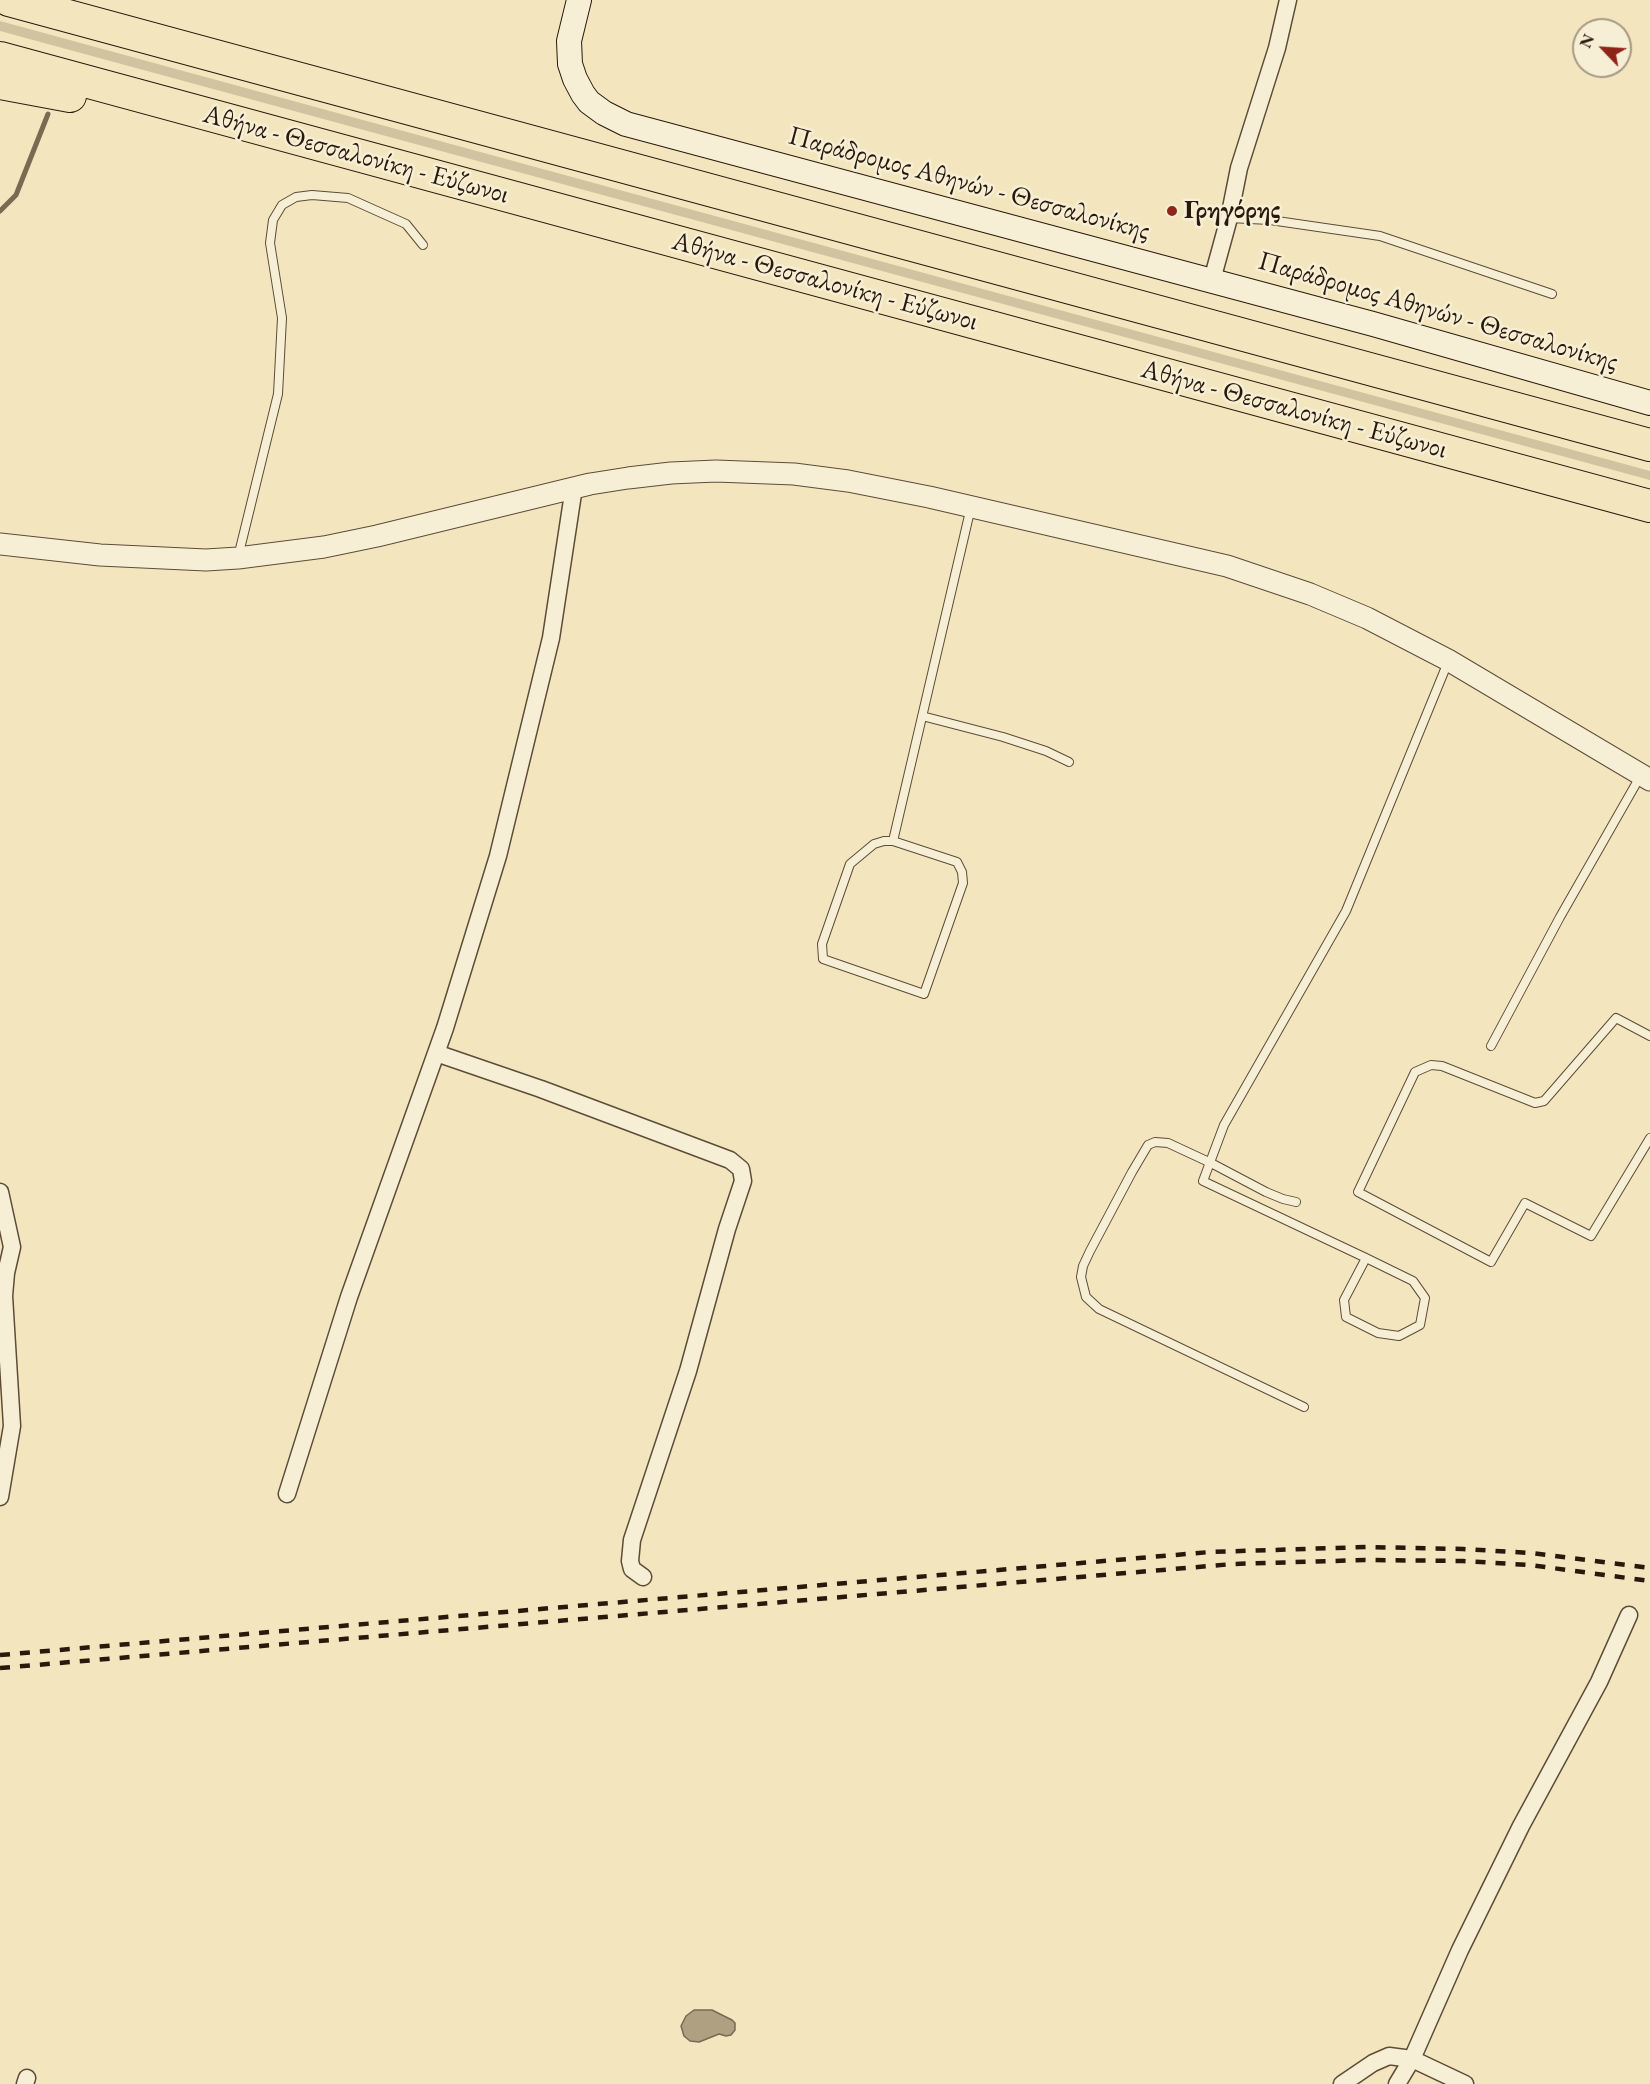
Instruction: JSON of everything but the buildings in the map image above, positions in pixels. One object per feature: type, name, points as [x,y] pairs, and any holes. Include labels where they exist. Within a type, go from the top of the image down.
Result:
[{"type":"highway","points":[[9,0],[1650,445]]},
{"type":"highway","points":[[76,0],[279,73]]},
{"type":"highway","name":"Αθήνα - Θεσσαλονίκη - Εύζωνοι","points":[[0,58],[1650,506]]},
{"type":"highway","points":[[0,84],[259,129]]},
{"type":"main road","name":"Παράδρομος Αθηνών - Θεσσαλονίκης","points":[[579,0],[570,41],[572,71],[583,94],[596,108],[614,119],[658,133],[1212,280],[1650,403]]},
{"type":"street","points":[[1212,280],[1229,218],[1239,168],[1277,48],[1288,0]]},
{"type":"street","points":[[0,543],[100,555],[206,560],[238,558],[324,547],[574,488],[670,473],[758,472],[848,481],[1227,566],[1310,594],[1367,618],[1448,660],[1645,778]]},
{"type":"street","points":[[287,1494],[349,1297],[436,1053],[498,856],[550,638],[574,488]]},
{"type":"street","points":[[436,1053],[541,1089],[730,1160],[741,1169],[743,1181],[727,1229],[688,1371],[632,1540],[630,1561],[632,1569],[643,1577]]},
{"type":"street","points":[[0,1192],[12,1246],[3,1273],[12,1426],[0,1497]]},
{"type":"street","points":[[1397,2084],[1412,2059],[1460,1950],[1527,1815],[1599,1682],[1629,1615]]},
{"type":"street","points":[[1342,2084],[1373,2062],[1389,2056],[1412,2059],[1465,2084]]},
{"type":"lane","points":[[238,558],[278,394],[282,318],[270,243],[273,220],[282,205],[296,197],[312,195],[348,198],[406,224],[423,245]]},
{"type":"lane","points":[[1229,218],[1270,220],[1380,236],[1552,294]]},
{"type":"lane","points":[[893,841],[971,507]]},
{"type":"lane","points":[[1366,1258],[1344,1300],[1346,1317],[1378,1333],[1399,1336],[1420,1325],[1425,1298],[1413,1281],[1366,1258],[1203,1181],[1224,1125],[1346,911],[1448,660]]},
{"type":"lane","points":[[922,716],[1003,736],[1046,751],[1069,762]]},
{"type":"lane","points":[[1491,1046],[1560,917],[1645,778]]},
{"type":"lane","points":[[893,841],[957,862],[962,872],[963,883],[924,994],[822,959],[822,944],[850,864],[874,844],[893,841]]},
{"type":"lane","points":[[1650,1036],[1616,1018],[1544,1101],[1535,1103],[1442,1066],[1431,1065],[1415,1072],[1358,1192],[1491,1262],[1526,1203],[1591,1236],[1650,1138]]},
{"type":"lane","points":[[1296,1202],[1266,1192],[1168,1143],[1155,1142],[1148,1145],[1127,1182],[1083,1266],[1081,1277],[1086,1297],[1099,1309],[1304,1407]]},
{"type":"shaded area","points":[[0,21],[1650,471],[1650,480],[0,31]]},
{"type":"shaded area","points":[[694,2010],[712,2010],[732,2020],[735,2023],[735,2030],[731,2035],[719,2034],[699,2042],[690,2041],[684,2036],[681,2026],[686,2016]]},
{"type":"waterway","points":[[0,211],[16,195],[48,114]]},
{"type":"railway","points":[[0,1655],[1210,1552],[1366,1547],[1463,1549],[1531,1553],[1650,1568]]},
{"type":"railway","points":[[0,1668],[1233,1564],[1365,1560],[1463,1561],[1530,1565],[1650,1581]]},
{"type":"place","name":"Γρηγόρης","points":[[1172,211]]}]
